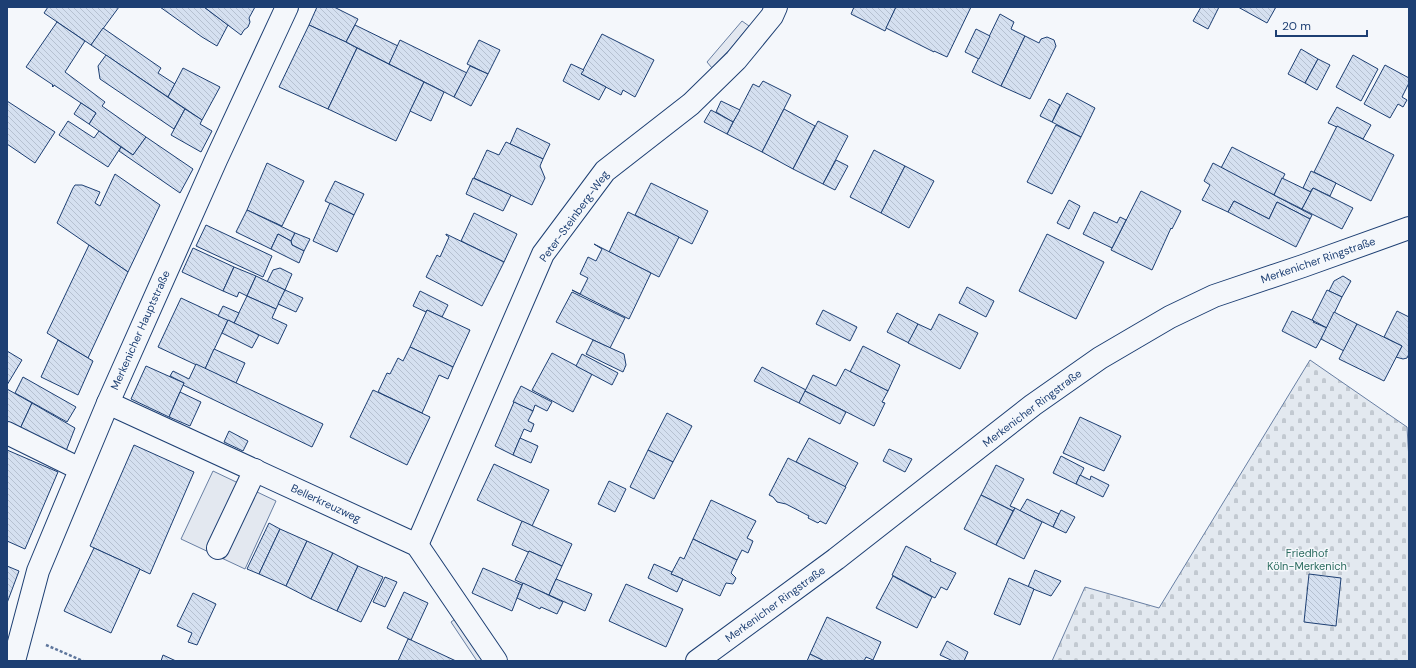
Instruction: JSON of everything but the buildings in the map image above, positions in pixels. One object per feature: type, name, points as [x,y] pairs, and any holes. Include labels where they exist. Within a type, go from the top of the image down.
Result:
[{"type":"street","name":"Merkenicher Hauptstraße","points":[[14,661],[38,571],[80,469],[216,160],[287,7]]},
{"type":"street","name":"Peter-Steinberg-Weg","points":[[417,545],[543,254],[605,171],[691,104],[736,60],[772,16],[776,7]]},
{"type":"street","name":"Merkenicher Ringstraße","points":[[697,661],[836,559],[1034,405],[1100,358],[1170,317],[1214,296],[1409,228]]},
{"type":"street","name":"Bellerkreuzweg","points":[[108,403],[417,545]]},
{"type":"street","points":[[7,433],[80,469]]},
{"type":"street","points":[[218,548],[255,470]]},
{"type":"street","points":[[417,545],[496,661]]},
{"type":"path","points":[[21,634],[83,661]]},
{"type":"green space","name":"Friedhof Köln-Merkenich","points":[[1310,360],[1407,427],[1409,460],[1409,661],[1052,661],[1085,587],[1159,608]]},
{"type":"shaded area","points":[[742,21],[749,26],[712,68],[707,62]]},
{"type":"shaded area","points":[[213,471],[276,501],[245,569],[181,539]]},
{"type":"shaded area","points":[[458,617],[488,661],[477,661],[451,622]]}]
